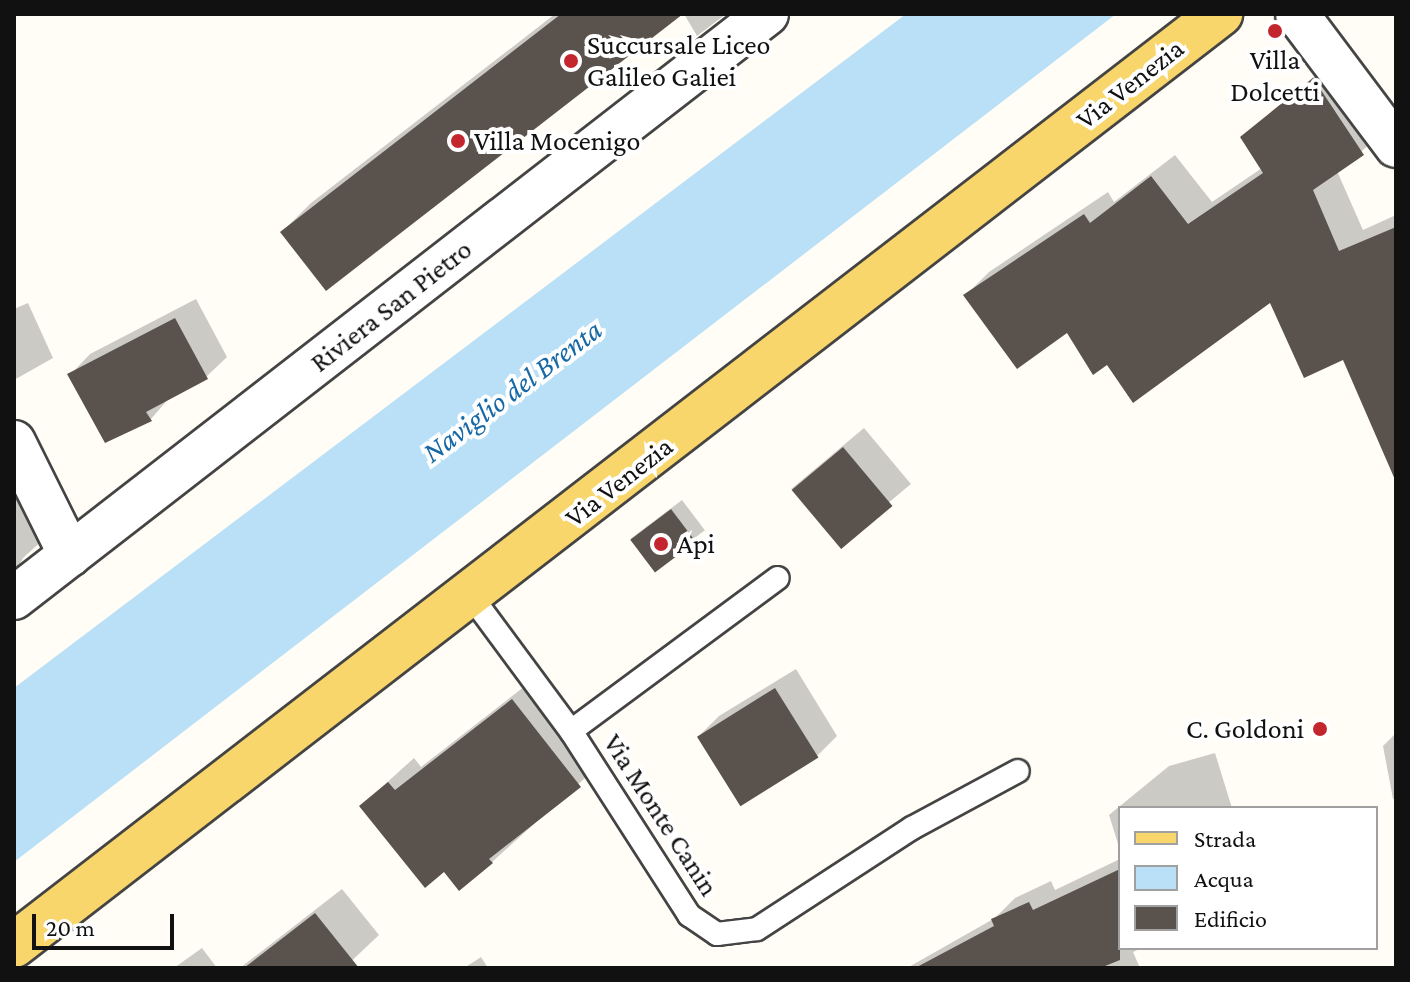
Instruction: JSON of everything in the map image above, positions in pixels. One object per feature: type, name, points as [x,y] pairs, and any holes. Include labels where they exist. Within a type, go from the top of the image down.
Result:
[{"type":"main road","name":"Via Venezia","points":[[14,945],[471,596],[1220,14]]},
{"type":"street","name":"Riviera San Pietro","points":[[14,598],[767,14]]},
{"type":"street","points":[[1297,14],[1396,146]]},
{"type":"street","points":[[14,442],[70,555]]},
{"type":"lane","points":[[571,731],[778,578]]},
{"type":"lane","name":"Via Monte Canin","points":[[471,596],[571,731],[689,915],[704,929],[730,936],[757,929],[912,828],[1018,771]]},
{"type":"water","name":"Naviglio del Brenta","points":[[906,14],[1116,14],[14,862],[14,688]]},
{"type":"building","name":"Villa Mocenigo","points":[[561,14],[683,14],[326,291],[280,232]]},
{"type":"building","points":[[1313,78],[1364,155],[1313,190],[1339,251],[1396,227],[1396,482],[1343,360],[1304,378],[1270,303],[1133,403],[1107,365],[1093,375],[1067,333],[1017,369],[963,295],[1084,214],[1090,223],[1151,176],[1188,224],[1263,173],[1240,137]]},
{"type":"building","points":[[175,318],[208,379],[146,412],[152,421],[105,443],[67,374]]},
{"type":"building","points":[[843,447],[892,506],[841,549],[792,490]]},
{"type":"building","points":[[671,509],[696,542],[655,572],[630,540]]},
{"type":"building","points":[[775,688],[818,758],[740,806],[697,737]]},
{"type":"building","points":[[512,699],[581,787],[489,859],[493,863],[459,891],[444,872],[425,888],[359,806],[388,782],[395,790]]},
{"type":"building","points":[[1118,870],[1120,960],[1100,968],[915,968],[994,926],[991,919],[1029,902],[1033,910]]},
{"type":"building","points":[[315,913],[359,968],[244,968]]},
{"type":"place","name":"Villa Dolcetti","points":[[1275,31]]},
{"type":"place","name":"Succursale Liceo Galileo Galiei","points":[[571,61]]},
{"type":"place","name":"Villa Mocenigo","points":[[458,141]]},
{"type":"place","name":"Api","points":[[661,544]]},
{"type":"place","name":"C. Goldoni","points":[[1320,729]]}]
